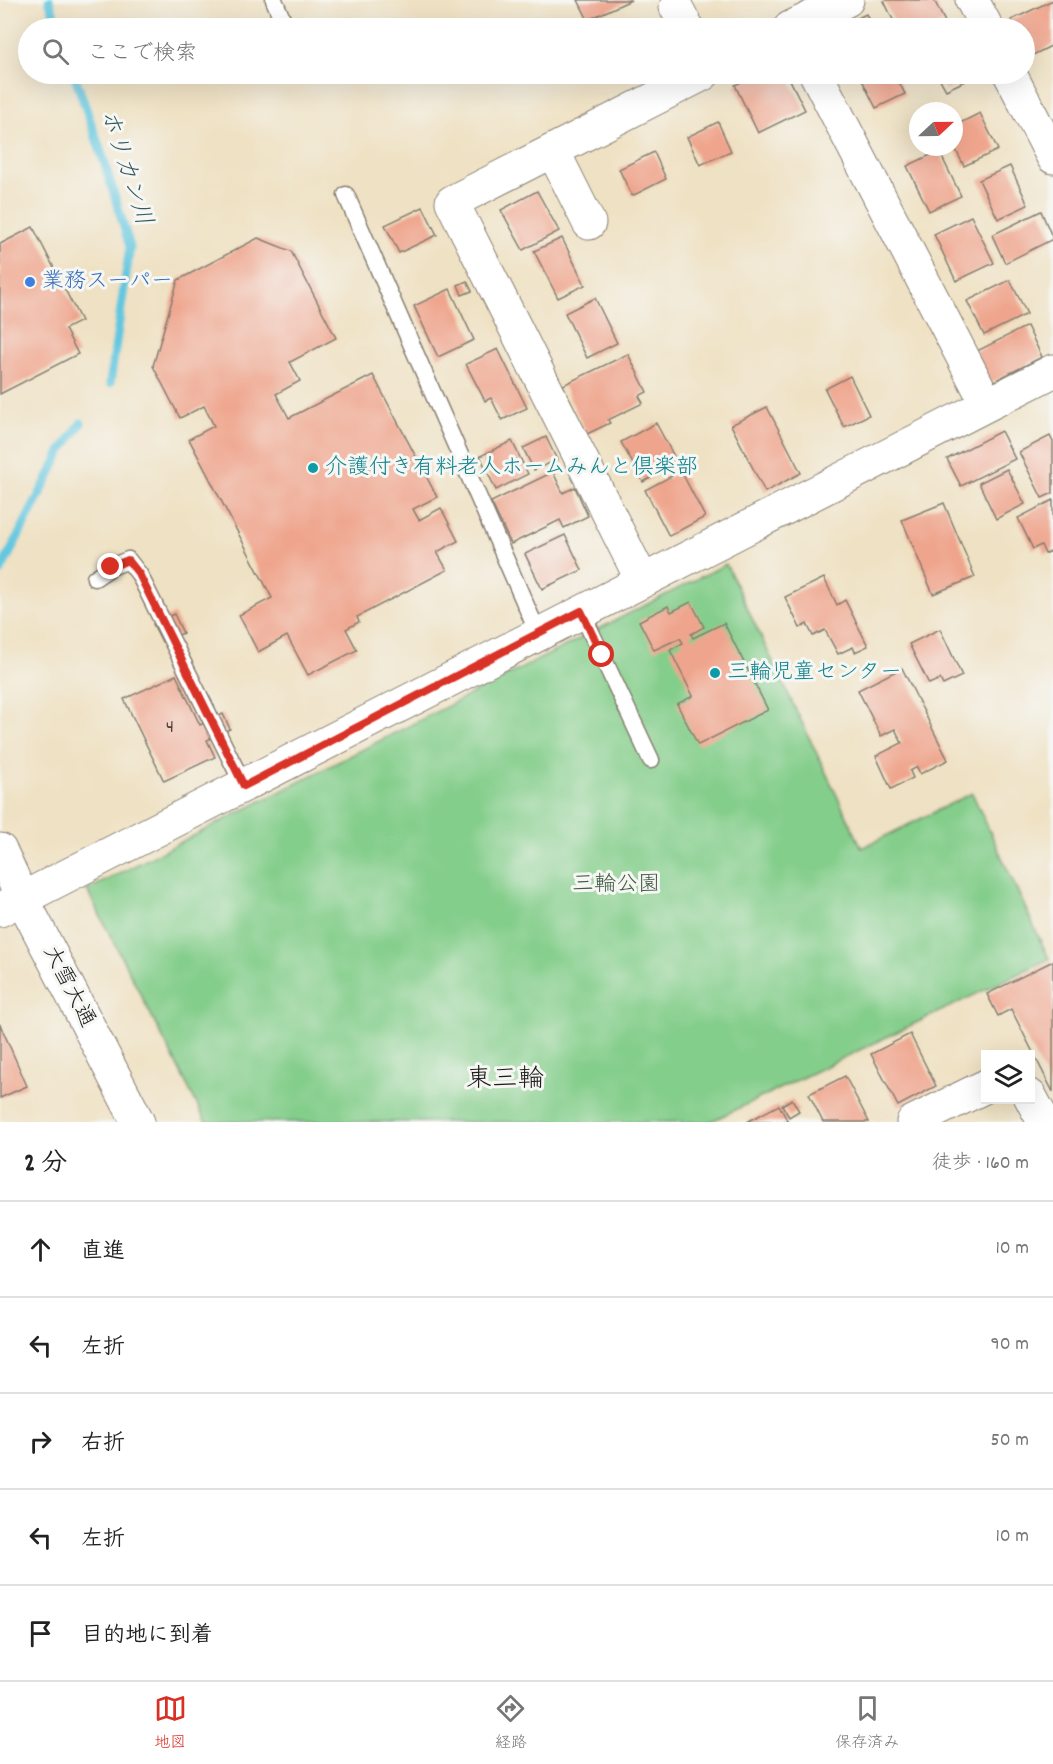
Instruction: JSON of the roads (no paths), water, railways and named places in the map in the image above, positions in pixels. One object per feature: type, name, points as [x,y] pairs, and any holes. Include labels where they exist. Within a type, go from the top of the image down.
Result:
[{"type":"main road","points":[[812,18],[847,0]]},
{"type":"main road","points":[[972,0],[982,18]]},
{"type":"main road","points":[[642,580],[452,202],[684,84]]},
{"type":"main road","points":[[821,84],[987,404]]},
{"type":"main road","points":[[1015,84],[1053,157]]},
{"type":"main road","points":[[553,151],[589,223]]},
{"type":"main road","points":[[11,905],[987,404],[1051,377]]},
{"type":"main road","name":"大雪大通","points":[[0,850],[11,905],[138,1122]]},
{"type":"main road","points":[[913,1122],[981,1088]]},
{"type":"main road","points":[[1034,1104],[1044,1122]]},
{"type":"lane","points":[[274,0],[282,18]]},
{"type":"lane","points":[[346,195],[538,633]]},
{"type":"lane","points":[[95,578],[111,567],[128,560],[139,574],[244,786]]},
{"type":"lane","points":[[581,611],[651,760]]},
{"type":"waterway","name":"ホリカン川","points":[[49,0],[55,18]]},
{"type":"waterway","name":"ホリカン川","points":[[77,84],[130,247],[110,383]]},
{"type":"waterway","name":"ホリカン川","points":[[0,572],[61,452],[81,423]]},
{"type":"place","name":"業務スーパー","points":[[30,282]]},
{"type":"place","name":"介護付き有料老人ホームみんと倶楽部","points":[[313,468]]},
{"type":"place","name":"三輪児童センター","points":[[715,673]]},
{"type":"district","name":"東三輪","points":[[505,1080]]},
{"type":"park label","name":"三輪公園","points":[[616,885]]}]
